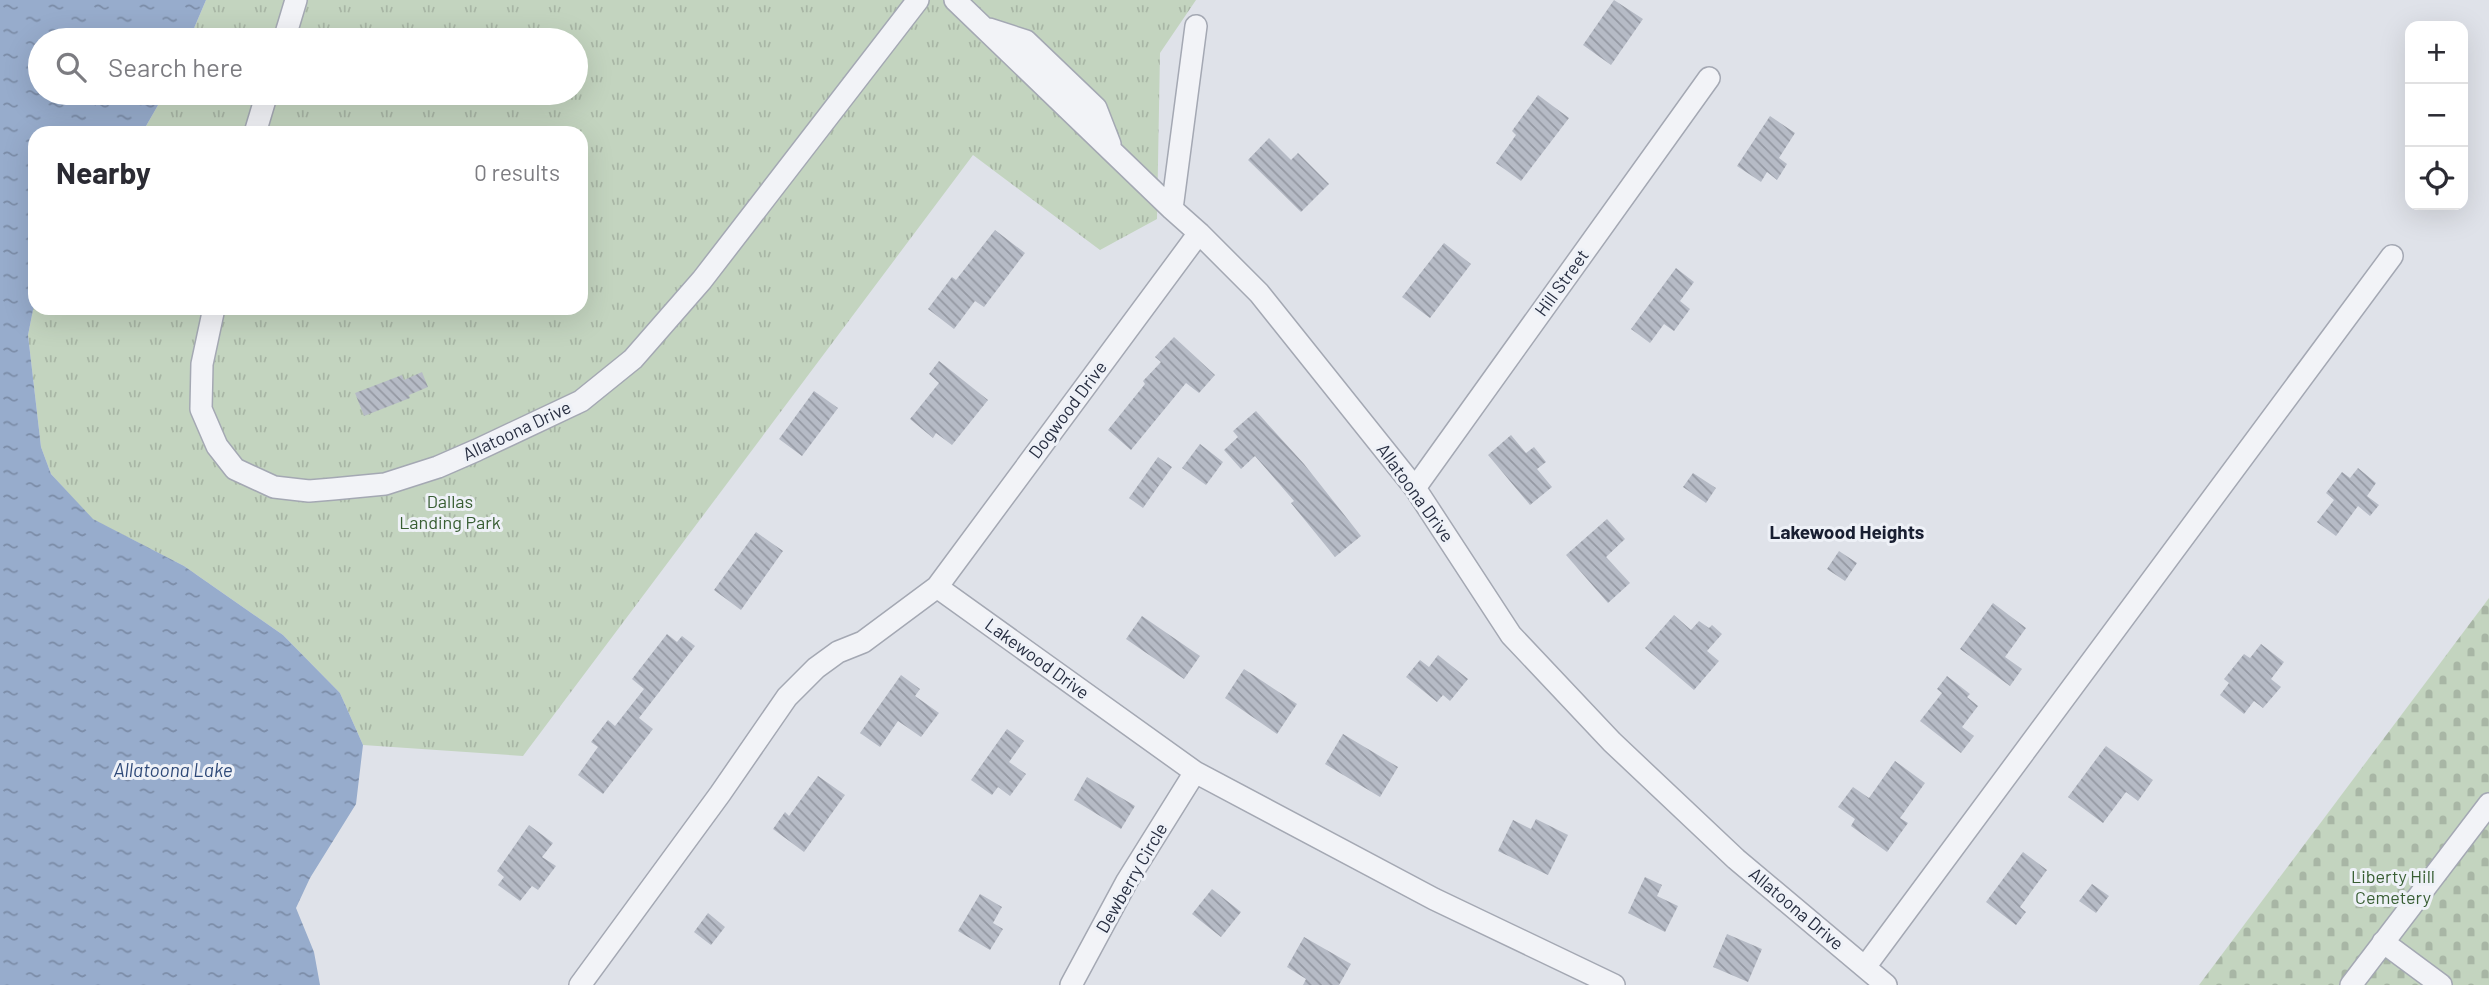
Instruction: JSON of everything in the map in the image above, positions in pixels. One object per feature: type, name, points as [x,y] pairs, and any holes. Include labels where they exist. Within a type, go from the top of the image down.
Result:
[{"type":"street","points":[[288,28],[296,0]]},
{"type":"street","name":"Allatoona Drive","points":[[212,315],[202,364],[201,409],[217,446],[235,469],[274,487],[309,491],[385,484],[438,467],[477,450],[581,401],[633,359],[702,280],[918,0]]},
{"type":"street","name":"Allatoona Drive","points":[[955,0],[983,27],[1026,41],[1096,108],[1113,153],[1259,293],[1415,488],[1511,635],[1612,742],[1736,859],[1886,985]]},
{"type":"street","points":[[1172,209],[1196,26]]},
{"type":"street","name":"Hill Street","points":[[1415,488],[1709,78]]},
{"type":"street","points":[[257,126],[263,105]]},
{"type":"street","name":"Dogwood Drive","points":[[937,587],[1199,233]]},
{"type":"street","points":[[1865,967],[2392,256]]},
{"type":"street","points":[[580,985],[720,794],[787,697],[816,668],[838,652],[863,642],[937,587]]},
{"type":"street","name":"Lakewood Drive","points":[[937,587],[1195,772],[1434,899],[1614,985]]},
{"type":"street","name":"Dewberry Circle","points":[[1071,985],[1128,881],[1195,772]]},
{"type":"street","points":[[2351,985],[2489,804]]},
{"type":"street","points":[[2383,942],[2441,985]]},
{"type":"green space","name":"Dallas Landing Park","points":[[206,0],[1196,0],[1160,53],[1157,219],[1100,250],[973,155],[523,756],[363,745],[340,693],[283,635],[184,566],[92,519],[51,474],[41,447],[28,335],[32,315],[588,315],[588,126],[146,126],[158,105],[588,105],[588,28],[194,28]]},
{"type":"green space","name":"Liberty Hill Cemetery","points":[[2489,598],[2489,985],[2199,985]]},
{"type":"water","name":"Allatoona Lake","points":[[0,0],[206,0],[194,28],[28,28],[28,105],[158,105],[146,126],[28,126],[28,315],[32,315],[28,335],[41,447],[51,474],[93,519],[184,566],[283,635],[340,693],[363,745],[356,804],[310,878],[296,908],[314,952],[320,985],[0,985]]},
{"type":"building","points":[[1614,0],[1643,19],[1611,65],[1583,45]]},
{"type":"building","points":[[1538,95],[1569,118],[1521,181],[1496,163],[1516,135],[1512,131]]},
{"type":"building","points":[[1770,116],[1795,133],[1779,158],[1787,164],[1777,180],[1767,172],[1761,182],[1737,166]]},
{"type":"building","points":[[1269,138],[1291,160],[1298,153],[1329,184],[1301,212],[1248,160]]},
{"type":"building","points":[[995,230],[1025,253],[984,307],[975,301],[954,329],[928,309],[952,277],[956,280]]},
{"type":"building","points":[[1444,243],[1471,264],[1430,318],[1402,297]]},
{"type":"building","points":[[1676,268],[1694,282],[1680,301],[1690,309],[1674,331],[1664,324],[1650,343],[1631,329]]},
{"type":"building","points":[[1174,337],[1215,375],[1199,393],[1186,383],[1131,450],[1108,430],[1145,384],[1143,381],[1161,362],[1155,357]]},
{"type":"building","points":[[939,361],[988,400],[952,445],[936,433],[933,438],[910,419],[939,383],[929,374]]},
{"type":"building","points":[[422,372],[428,387],[409,395],[410,398],[364,416],[355,393],[402,375],[404,380]]},
{"type":"building","points":[[814,391],[838,408],[802,456],[779,439]]},
{"type":"building","points":[[1256,411],[1304,464],[1361,536],[1335,557],[1291,503],[1294,501],[1255,456],[1241,469],[1224,450],[1238,437],[1233,431]]},
{"type":"building","points":[[1511,435],[1526,453],[1534,447],[1546,462],[1537,469],[1552,487],[1530,505],[1488,455]]},
{"type":"building","points":[[1200,444],[1223,462],[1206,485],[1182,468]]},
{"type":"building","points":[[1158,457],[1172,467],[1143,508],[1129,498]]},
{"type":"building","points":[[2358,468],[2376,483],[2367,496],[2379,505],[2370,516],[2358,506],[2336,536],[2317,522],[2334,500],[2326,493],[2342,472],[2350,478]]},
{"type":"building","points":[[1693,473],[1716,488],[1706,503],[1683,487]]},
{"type":"building","points":[[1607,519],[1625,539],[1606,557],[1630,583],[1608,603],[1566,555]]},
{"type":"building","points":[[756,532],[783,551],[741,610],[714,590]]},
{"type":"building","points":[[1839,551],[1857,563],[1845,581],[1827,569]]},
{"type":"building","points":[[1993,603],[2026,628],[2005,657],[2022,669],[2010,686],[1960,649]]},
{"type":"building","points":[[1674,615],[1691,630],[1699,621],[1709,628],[1712,625],[1722,634],[1707,651],[1719,661],[1694,690],[1645,648]]},
{"type":"building","points":[[1142,616],[1200,656],[1184,679],[1126,639]]},
{"type":"building","points":[[667,634],[677,642],[682,636],[695,646],[639,718],[653,729],[603,794],[578,775],[598,747],[591,742],[608,720],[615,726],[644,689],[632,679]]},
{"type":"building","points":[[2261,644],[2284,662],[2271,679],[2281,687],[2263,708],[2254,701],[2244,714],[2220,695],[2229,683],[2224,679],[2244,654],[2250,658]]},
{"type":"building","points":[[1438,655],[1468,679],[1450,701],[1443,695],[1437,702],[1406,677],[1420,660],[1429,667]]},
{"type":"building","points":[[1244,669],[1297,704],[1277,734],[1225,698]]},
{"type":"building","points":[[901,675],[920,689],[915,696],[939,713],[921,737],[898,721],[880,747],[860,733]]},
{"type":"building","points":[[1947,676],[1970,694],[1967,697],[1978,706],[1962,727],[1974,736],[1961,753],[1920,721],[1942,693],[1937,689]]},
{"type":"building","points":[[1007,729],[1024,741],[1009,762],[1026,774],[1010,796],[998,787],[992,795],[971,780]]},
{"type":"building","points":[[1343,734],[1398,767],[1380,797],[1325,764]]},
{"type":"building","points":[[2106,746],[2153,780],[2138,801],[2126,792],[2103,823],[2068,797]]},
{"type":"building","points":[[1895,761],[1925,783],[1900,818],[1908,823],[1887,852],[1851,826],[1855,819],[1838,807],[1853,787],[1869,798]]},
{"type":"building","points":[[818,776],[845,795],[804,852],[773,829],[785,812],[789,816]]},
{"type":"building","points":[[1087,777],[1135,806],[1121,829],[1074,800]]},
{"type":"building","points":[[1536,819],[1568,835],[1548,875],[1498,851],[1513,820],[1531,829]]},
{"type":"building","points":[[529,825],[553,843],[542,857],[556,866],[538,890],[532,886],[520,901],[498,885],[504,877],[497,871]]},
{"type":"building","points":[[2023,852],[2047,870],[2020,907],[2026,912],[2016,925],[1986,902]]},
{"type":"building","points":[[1645,877],[1662,885],[1657,896],[1678,906],[1665,932],[1628,913]]},
{"type":"building","points":[[2092,884],[2109,896],[2096,913],[2079,901]]},
{"type":"building","points":[[1212,889],[1241,912],[1221,937],[1192,914]]},
{"type":"building","points":[[980,894],[1002,907],[993,923],[1003,929],[990,950],[958,931]]},
{"type":"building","points":[[708,913],[725,927],[711,945],[694,932]]},
{"type":"building","points":[[1727,934],[1762,949],[1748,982],[1713,967]]},
{"type":"building","points":[[1304,937],[1351,964],[1339,985],[1303,985],[1306,979],[1287,967]]},
{"type":"district","name":"Lakewood Heights","points":[[1847,532]]}]
